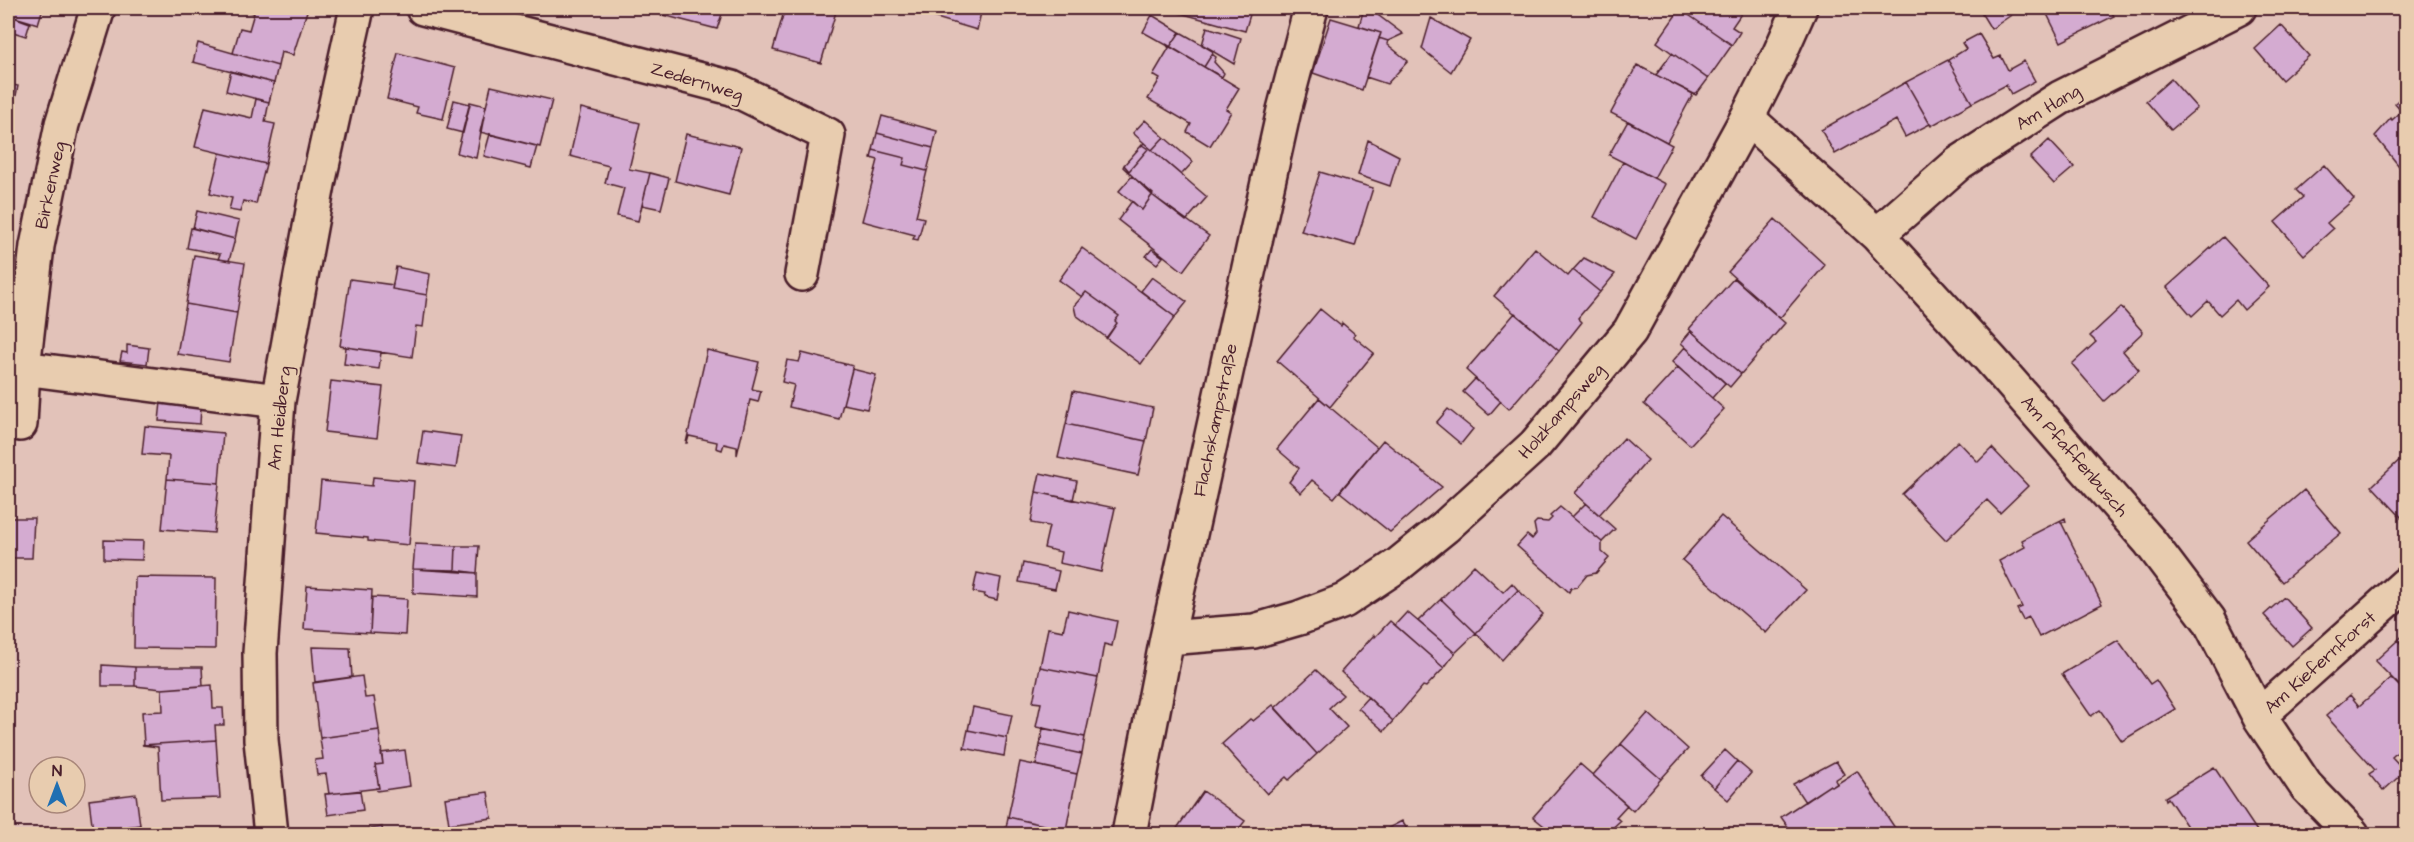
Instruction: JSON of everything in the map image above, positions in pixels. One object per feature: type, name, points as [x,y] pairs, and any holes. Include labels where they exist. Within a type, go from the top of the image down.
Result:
[{"type":"street","name":"Birkenweg","points":[[20,424],[23,368],[37,246],[60,135],[98,8]]},
{"type":"street","name":"Am Heidberg","points":[[271,834],[261,740],[260,654],[278,401],[318,184],[357,8]]},
{"type":"street","name":"Zedernweg","points":[[423,8],[732,88],[828,135],[802,274]]},
{"type":"street","name":"Flachskampstraße","points":[[1129,834],[1167,639],[1284,110],[1311,8]]},
{"type":"street","name":"Holzkampsweg","points":[[1167,639],[1254,631],[1299,618],[1344,601],[1398,565],[1445,527],[1535,445],[1630,330],[1747,118],[1800,8]]},
{"type":"street","name":"Am Hang","points":[[1877,235],[1959,163],[2060,98],[2239,8]]},
{"type":"street","name":"Am Pfaffenbusch","points":[[1747,118],[1877,235],[1992,361],[2150,542],[2209,620],[2259,716],[2306,786],[2352,834]]},
{"type":"street","points":[[23,368],[278,401]]},
{"type":"street","name":"Am Kiefernforst","points":[[2259,716],[2406,584]]},
{"type":"building","points":[[8,8],[43,8],[38,24],[8,15]]},
{"type":"building","points":[[247,8],[308,8],[293,55],[281,52],[278,66],[233,53],[240,28],[249,30],[254,13],[246,11]]},
{"type":"building","points":[[652,8],[724,8],[717,29],[651,12]]},
{"type":"building","points":[[785,8],[837,8],[821,63],[773,50]]},
{"type":"building","points":[[917,8],[982,8],[977,30],[933,17],[934,13]]},
{"type":"building","points":[[1184,8],[1193,8],[1191,13],[1183,11]]},
{"type":"building","points":[[1193,8],[1252,8],[1245,31],[1180,13],[1181,10],[1191,13]]},
{"type":"building","points":[[1364,8],[1375,13],[1403,34],[1388,41],[1379,38],[1381,33],[1359,26]]},
{"type":"building","points":[[1686,8],[1745,8],[1732,27],[1740,32],[1732,45],[1683,11]]},
{"type":"building","points":[[1984,8],[2020,9],[1991,29],[1980,11]]},
{"type":"building","points":[[2044,8],[2109,8],[2114,16],[2061,42]]},
{"type":"building","points":[[1680,9],[1732,45],[1708,79],[1657,42]]},
{"type":"building","points":[[8,15],[30,23],[26,36],[13,32],[8,47]]},
{"type":"building","points":[[1152,15],[1180,32],[1170,47],[1143,32]]},
{"type":"building","points":[[1331,18],[1381,33],[1362,90],[1313,73]]},
{"type":"building","points":[[1431,18],[1470,40],[1451,72],[1422,49]]},
{"type":"building","points":[[2281,25],[2309,56],[2282,80],[2255,49]]},
{"type":"building","points":[[1207,27],[1241,38],[1234,64],[1202,45]]},
{"type":"building","points":[[1180,32],[1214,51],[1204,67],[1170,47]]},
{"type":"building","points":[[1979,34],[1994,59],[2001,56],[2008,70],[2024,61],[2035,81],[2011,94],[2006,85],[1972,103],[1948,60],[1966,49],[1962,43]]},
{"type":"building","points":[[1379,38],[1388,41],[1387,44],[1408,61],[1387,84],[1366,77]]},
{"type":"building","points":[[198,43],[278,66],[274,83],[193,62]]},
{"type":"building","points":[[1166,44],[1239,88],[1226,109],[1231,112],[1210,146],[1187,132],[1191,124],[1148,99],[1160,79],[1153,75],[1169,48]]},
{"type":"building","points":[[398,53],[455,68],[443,119],[416,113],[418,107],[387,99]]},
{"type":"building","points":[[1672,53],[1708,79],[1696,95],[1656,75]]},
{"type":"building","points":[[1212,54],[1216,57],[1214,62],[1224,73],[1222,77],[1204,67]]},
{"type":"building","points":[[1948,60],[1972,103],[1931,126],[1906,82]]},
{"type":"building","points":[[1637,65],[1693,94],[1667,142],[1611,113]]},
{"type":"building","points":[[231,71],[274,83],[269,102],[226,91]]},
{"type":"building","points":[[2171,79],[2197,108],[2171,130],[2146,101]]},
{"type":"building","points":[[1906,82],[1930,124],[1905,137],[1896,120],[1835,154],[1821,130]]},
{"type":"building","points":[[8,84],[18,86],[8,132]]},
{"type":"building","points":[[491,86],[552,100],[540,147],[480,132]]},
{"type":"building","points":[[2406,93],[2406,170],[2403,171],[2375,136],[2391,118],[2392,120],[2402,111],[2395,103]]},
{"type":"building","points":[[256,99],[269,102],[265,122],[275,124],[266,164],[195,147],[205,107],[252,118]]},
{"type":"building","points":[[454,100],[470,104],[463,133],[447,129]]},
{"type":"building","points":[[470,102],[486,106],[476,158],[457,153]]},
{"type":"building","points":[[581,108],[640,123],[629,169],[650,173],[638,221],[617,216],[624,188],[605,183],[609,166],[570,156]]},
{"type":"building","points":[[882,116],[937,131],[933,148],[877,133]]},
{"type":"building","points":[[1145,120],[1164,137],[1152,150],[1133,133]]},
{"type":"building","points":[[1628,121],[1672,145],[1654,178],[1609,155]]},
{"type":"building","points":[[877,133],[933,148],[927,171],[903,165],[905,158],[873,150]]},
{"type":"building","points":[[490,134],[537,146],[531,168],[484,156]]},
{"type":"building","points":[[686,134],[741,147],[729,195],[675,181]]},
{"type":"building","points":[[1164,137],[1193,162],[1181,175],[1152,150]]},
{"type":"building","points":[[1368,140],[1399,156],[1390,186],[1358,175]]},
{"type":"building","points":[[2049,140],[2074,167],[2054,184],[2030,158]]},
{"type":"building","points":[[1144,143],[1207,197],[1186,221],[1152,195],[1123,167],[1124,165],[1129,171],[1148,149],[1142,145]]},
{"type":"building","points":[[1142,145],[1148,149],[1129,171],[1124,165]]},
{"type":"building","points":[[873,150],[905,158],[903,165],[927,171],[916,216],[924,218],[918,240],[913,239],[915,235],[862,221],[878,160],[871,158]]},
{"type":"building","points":[[220,153],[266,164],[256,204],[243,201],[240,212],[229,210],[232,198],[210,193]]},
{"type":"building","points":[[1623,162],[1665,184],[1636,239],[1594,217]]},
{"type":"building","points":[[2324,165],[2354,199],[2327,223],[2333,229],[2304,255],[2275,222],[2303,197],[2296,190]]},
{"type":"building","points":[[1320,172],[1373,188],[1355,246],[1301,231]]},
{"type":"building","points":[[650,173],[669,178],[661,209],[642,205]]},
{"type":"building","points":[[1132,176],[1153,194],[1142,210],[1119,191]]},
{"type":"building","points":[[1152,195],[1209,236],[1183,271],[1118,220],[1132,201],[1142,210]]},
{"type":"building","points":[[197,211],[239,221],[235,239],[193,228]]},
{"type":"building","points":[[1775,219],[1825,265],[1780,318],[1728,272]]},
{"type":"building","points":[[191,228],[235,239],[229,261],[218,259],[220,254],[187,248]]},
{"type":"building","points":[[2223,237],[2269,287],[2244,310],[2236,300],[2220,315],[2208,301],[2192,316],[2167,287]]},
{"type":"building","points":[[1082,248],[1175,317],[1141,364],[1106,338],[1117,323],[1115,321],[1119,316],[1086,292],[1082,297],[1059,280]]},
{"type":"building","points":[[1535,248],[1568,276],[1573,270],[1600,292],[1578,318],[1582,322],[1559,351],[1494,296]]},
{"type":"building","points":[[1152,249],[1163,257],[1157,264],[1146,256]]},
{"type":"building","points":[[194,255],[245,263],[237,313],[186,304]]},
{"type":"building","points":[[1584,258],[1615,274],[1600,292],[1573,270]]},
{"type":"building","points":[[396,267],[430,274],[427,295],[392,289]]},
{"type":"building","points":[[1152,277],[1187,302],[1175,317],[1141,291]]},
{"type":"building","points":[[1734,278],[1785,323],[1741,374],[1689,329]]},
{"type":"building","points":[[350,279],[393,285],[392,289],[427,295],[423,327],[416,326],[412,357],[340,346]]},
{"type":"building","points":[[1086,292],[1119,316],[1107,338],[1076,315],[1074,306]]},
{"type":"building","points":[[186,304],[237,313],[229,362],[177,354]]},
{"type":"building","points":[[2121,307],[2143,332],[2123,351],[2139,370],[2104,401],[2072,364],[2096,342],[2090,336]]},
{"type":"building","points":[[1320,309],[1341,326],[1342,323],[1355,334],[1353,336],[1374,353],[1330,407],[1277,361]]},
{"type":"building","points":[[1515,313],[1559,351],[1509,409],[1466,370]]},
{"type":"building","points":[[1691,331],[1741,374],[1730,387],[1681,343]]},
{"type":"building","points":[[127,345],[149,348],[147,364],[120,361],[122,352],[127,353]]},
{"type":"building","points":[[346,347],[381,352],[379,369],[344,364]]},
{"type":"building","points":[[1685,347],[1725,383],[1712,398],[1672,362]]},
{"type":"building","points":[[707,350],[759,362],[752,389],[761,391],[758,402],[750,400],[737,455],[737,447],[724,444],[722,450],[716,448],[717,442],[689,436],[686,443]]},
{"type":"building","points":[[802,353],[853,366],[839,419],[789,407],[794,385],[782,382],[787,360],[799,362]]},
{"type":"building","points":[[1678,367],[1724,409],[1690,445],[1644,404]]},
{"type":"building","points":[[852,369],[876,375],[867,409],[843,404]]},
{"type":"building","points":[[1475,379],[1501,401],[1489,415],[1463,392]]},
{"type":"building","points":[[331,381],[383,387],[377,438],[325,432]]},
{"type":"building","points":[[1073,391],[1153,408],[1146,441],[1066,424]]},
{"type":"building","points":[[1319,398],[1377,447],[1334,498],[1312,480],[1301,493],[1289,482],[1299,468],[1277,449]]},
{"type":"building","points":[[161,402],[201,406],[200,424],[159,421]]},
{"type":"building","points":[[1448,409],[1473,429],[1461,444],[1436,423]]},
{"type":"building","points":[[1066,424],[1146,441],[1138,475],[1058,458]]},
{"type":"building","points":[[145,426],[223,433],[219,483],[167,479],[169,456],[142,454]]},
{"type":"building","points":[[423,431],[461,436],[456,468],[418,463]]},
{"type":"building","points":[[1624,438],[1648,460],[1599,515],[1575,493]]},
{"type":"building","points":[[1383,440],[1442,487],[1390,532],[1340,492]]},
{"type":"building","points":[[1958,441],[1978,462],[1992,448],[2028,486],[2000,513],[1987,500],[1946,540],[1902,494]]},
{"type":"building","points":[[2406,454],[2406,515],[2403,519],[2372,486]]},
{"type":"building","points":[[1040,473],[1077,481],[1073,500],[1036,492]]},
{"type":"building","points":[[8,476],[13,476],[11,523],[8,523]]},
{"type":"building","points":[[373,477],[414,481],[409,545],[316,533],[321,481],[372,486]]},
{"type":"building","points":[[167,479],[219,483],[214,533],[162,529]]},
{"type":"building","points":[[2304,490],[2341,533],[2282,582],[2246,540]]},
{"type":"building","points":[[1036,492],[1115,508],[1101,572],[1059,563],[1061,552],[1044,548],[1049,526],[1031,523]]},
{"type":"building","points":[[1586,503],[1615,529],[1602,542],[1572,517]]},
{"type":"building","points":[[1560,507],[1602,542],[1602,552],[1609,558],[1596,573],[1587,575],[1577,587],[1571,588],[1569,592],[1517,546],[1527,535],[1532,539],[1536,534],[1534,524],[1537,521],[1548,522],[1552,518],[1550,516]]},
{"type":"building","points":[[1721,516],[1806,590],[1766,633],[1682,560]]},
{"type":"building","points":[[11,518],[34,518],[32,558],[9,558]]},
{"type":"building","points":[[2065,518],[2066,522],[2061,522],[2102,604],[2039,637],[2029,617],[2023,620],[2017,609],[2022,607],[1999,561],[2025,547],[2022,540]]},
{"type":"building","points":[[104,540],[143,541],[142,560],[104,559]]},
{"type":"building","points":[[415,544],[456,546],[455,570],[413,569]]},
{"type":"building","points":[[456,546],[479,546],[477,573],[455,570]]},
{"type":"building","points":[[1023,563],[1059,571],[1055,589],[1019,582]]},
{"type":"building","points":[[1474,565],[1503,592],[1512,583],[1518,590],[1476,633],[1441,599]]},
{"type":"building","points":[[413,569],[477,573],[477,597],[413,593]]},
{"type":"building","points":[[977,573],[1001,578],[997,600],[984,597],[985,594],[973,592]]},
{"type":"building","points":[[135,577],[216,578],[215,649],[134,648]]},
{"type":"building","points":[[307,586],[372,590],[370,633],[304,629]]},
{"type":"building","points":[[1518,590],[1543,614],[1502,660],[1476,633]]},
{"type":"building","points":[[372,597],[407,599],[405,635],[370,633]]},
{"type":"building","points":[[2284,597],[2312,628],[2292,646],[2264,615]]},
{"type":"building","points":[[1441,599],[1476,633],[1455,653],[1418,621]]},
{"type":"building","points":[[1068,610],[1117,621],[1112,646],[1104,644],[1098,678],[1040,667],[1048,628],[1063,631]]},
{"type":"building","points":[[1407,612],[1455,653],[1444,668],[1395,625]]},
{"type":"building","points":[[1390,621],[1444,668],[1426,687],[1423,686],[1393,721],[1341,672],[1374,635],[1375,637]]},
{"type":"building","points":[[2406,633],[2406,650],[2398,640]]},
{"type":"building","points":[[2118,640],[2150,684],[2156,680],[2175,709],[2122,741],[2100,710],[2091,716],[2062,674]]},
{"type":"building","points":[[2398,640],[2406,650],[2406,682],[2401,687],[2375,661]]},
{"type":"building","points":[[312,647],[350,648],[352,677],[315,682]]},
{"type":"building","points":[[102,665],[135,667],[135,686],[102,686]]},
{"type":"building","points":[[135,667],[202,667],[203,686],[162,689],[135,686]]},
{"type":"building","points":[[1040,667],[1098,678],[1085,737],[1036,727],[1041,703],[1033,702]]},
{"type":"building","points":[[1316,670],[1343,695],[1329,708],[1347,727],[1317,754],[1275,708]]},
{"type":"building","points":[[362,676],[365,698],[374,697],[379,730],[320,738],[313,683]]},
{"type":"building","points":[[2391,678],[2406,693],[2406,744],[2392,757],[2405,771],[2383,791],[2369,774],[2375,770],[2326,716],[2350,695],[2359,706]]},
{"type":"building","points":[[212,685],[213,708],[223,708],[224,725],[215,725],[216,740],[142,745],[144,744],[142,712],[163,711],[162,689]]},
{"type":"building","points":[[1368,697],[1393,721],[1384,731],[1358,708]]},
{"type":"building","points":[[1273,705],[1317,754],[1289,780],[1286,777],[1267,794],[1222,744],[1250,719],[1253,721]]},
{"type":"building","points":[[973,707],[1012,715],[1007,738],[968,730]]},
{"type":"building","points":[[1648,713],[1688,749],[1661,779],[1621,744]]},
{"type":"building","points":[[1043,728],[1085,737],[1082,754],[1040,745]]},
{"type":"building","points":[[379,730],[383,764],[375,765],[379,788],[329,794],[326,774],[317,775],[315,760],[323,759],[320,738]]},
{"type":"building","points":[[968,730],[1007,738],[1004,756],[964,748]]},
{"type":"building","points":[[216,740],[220,798],[161,800],[158,747],[142,745]]},
{"type":"building","points":[[1621,744],[1661,779],[1633,811],[1593,775]]},
{"type":"building","points":[[1040,745],[1082,754],[1077,774],[1036,765]]},
{"type":"building","points":[[405,750],[410,786],[377,791],[376,788],[379,788],[375,765],[383,764],[381,753]]},
{"type":"building","points":[[1725,750],[1737,761],[1714,788],[1701,776]]},
{"type":"building","points":[[1737,761],[1751,773],[1728,800],[1714,788]]},
{"type":"building","points":[[1836,761],[1844,774],[1835,780],[1837,784],[1832,787],[1830,785],[1805,802],[1793,784]]},
{"type":"building","points":[[1020,762],[1077,774],[1066,830],[1008,817]]},
{"type":"building","points":[[1580,764],[1627,805],[1616,817],[1620,821],[1606,834],[1554,834],[1533,817]]},
{"type":"building","points":[[2214,767],[2257,831],[2252,834],[2208,834],[2206,831],[2201,834],[2192,834],[2168,798],[2166,800],[2165,797]]},
{"type":"building","points":[[1857,771],[1899,834],[1793,834],[1781,817],[1830,785],[1832,787]]},
{"type":"building","points":[[360,791],[363,810],[328,815],[325,794]]},
{"type":"building","points":[[1203,791],[1245,821],[1235,834],[1173,834]]},
{"type":"building","points":[[488,792],[492,818],[449,824],[445,798]]},
{"type":"building","points":[[136,794],[140,825],[93,831],[89,800]]},
{"type":"building","points":[[1008,817],[1066,830],[1065,834],[1005,834]]},
{"type":"building","points":[[1402,821],[1410,834],[1377,834]]},
{"type":"building","points":[[140,825],[141,834],[94,834],[93,831]]},
{"type":"building","points":[[382,827],[383,834],[341,834]]}]
